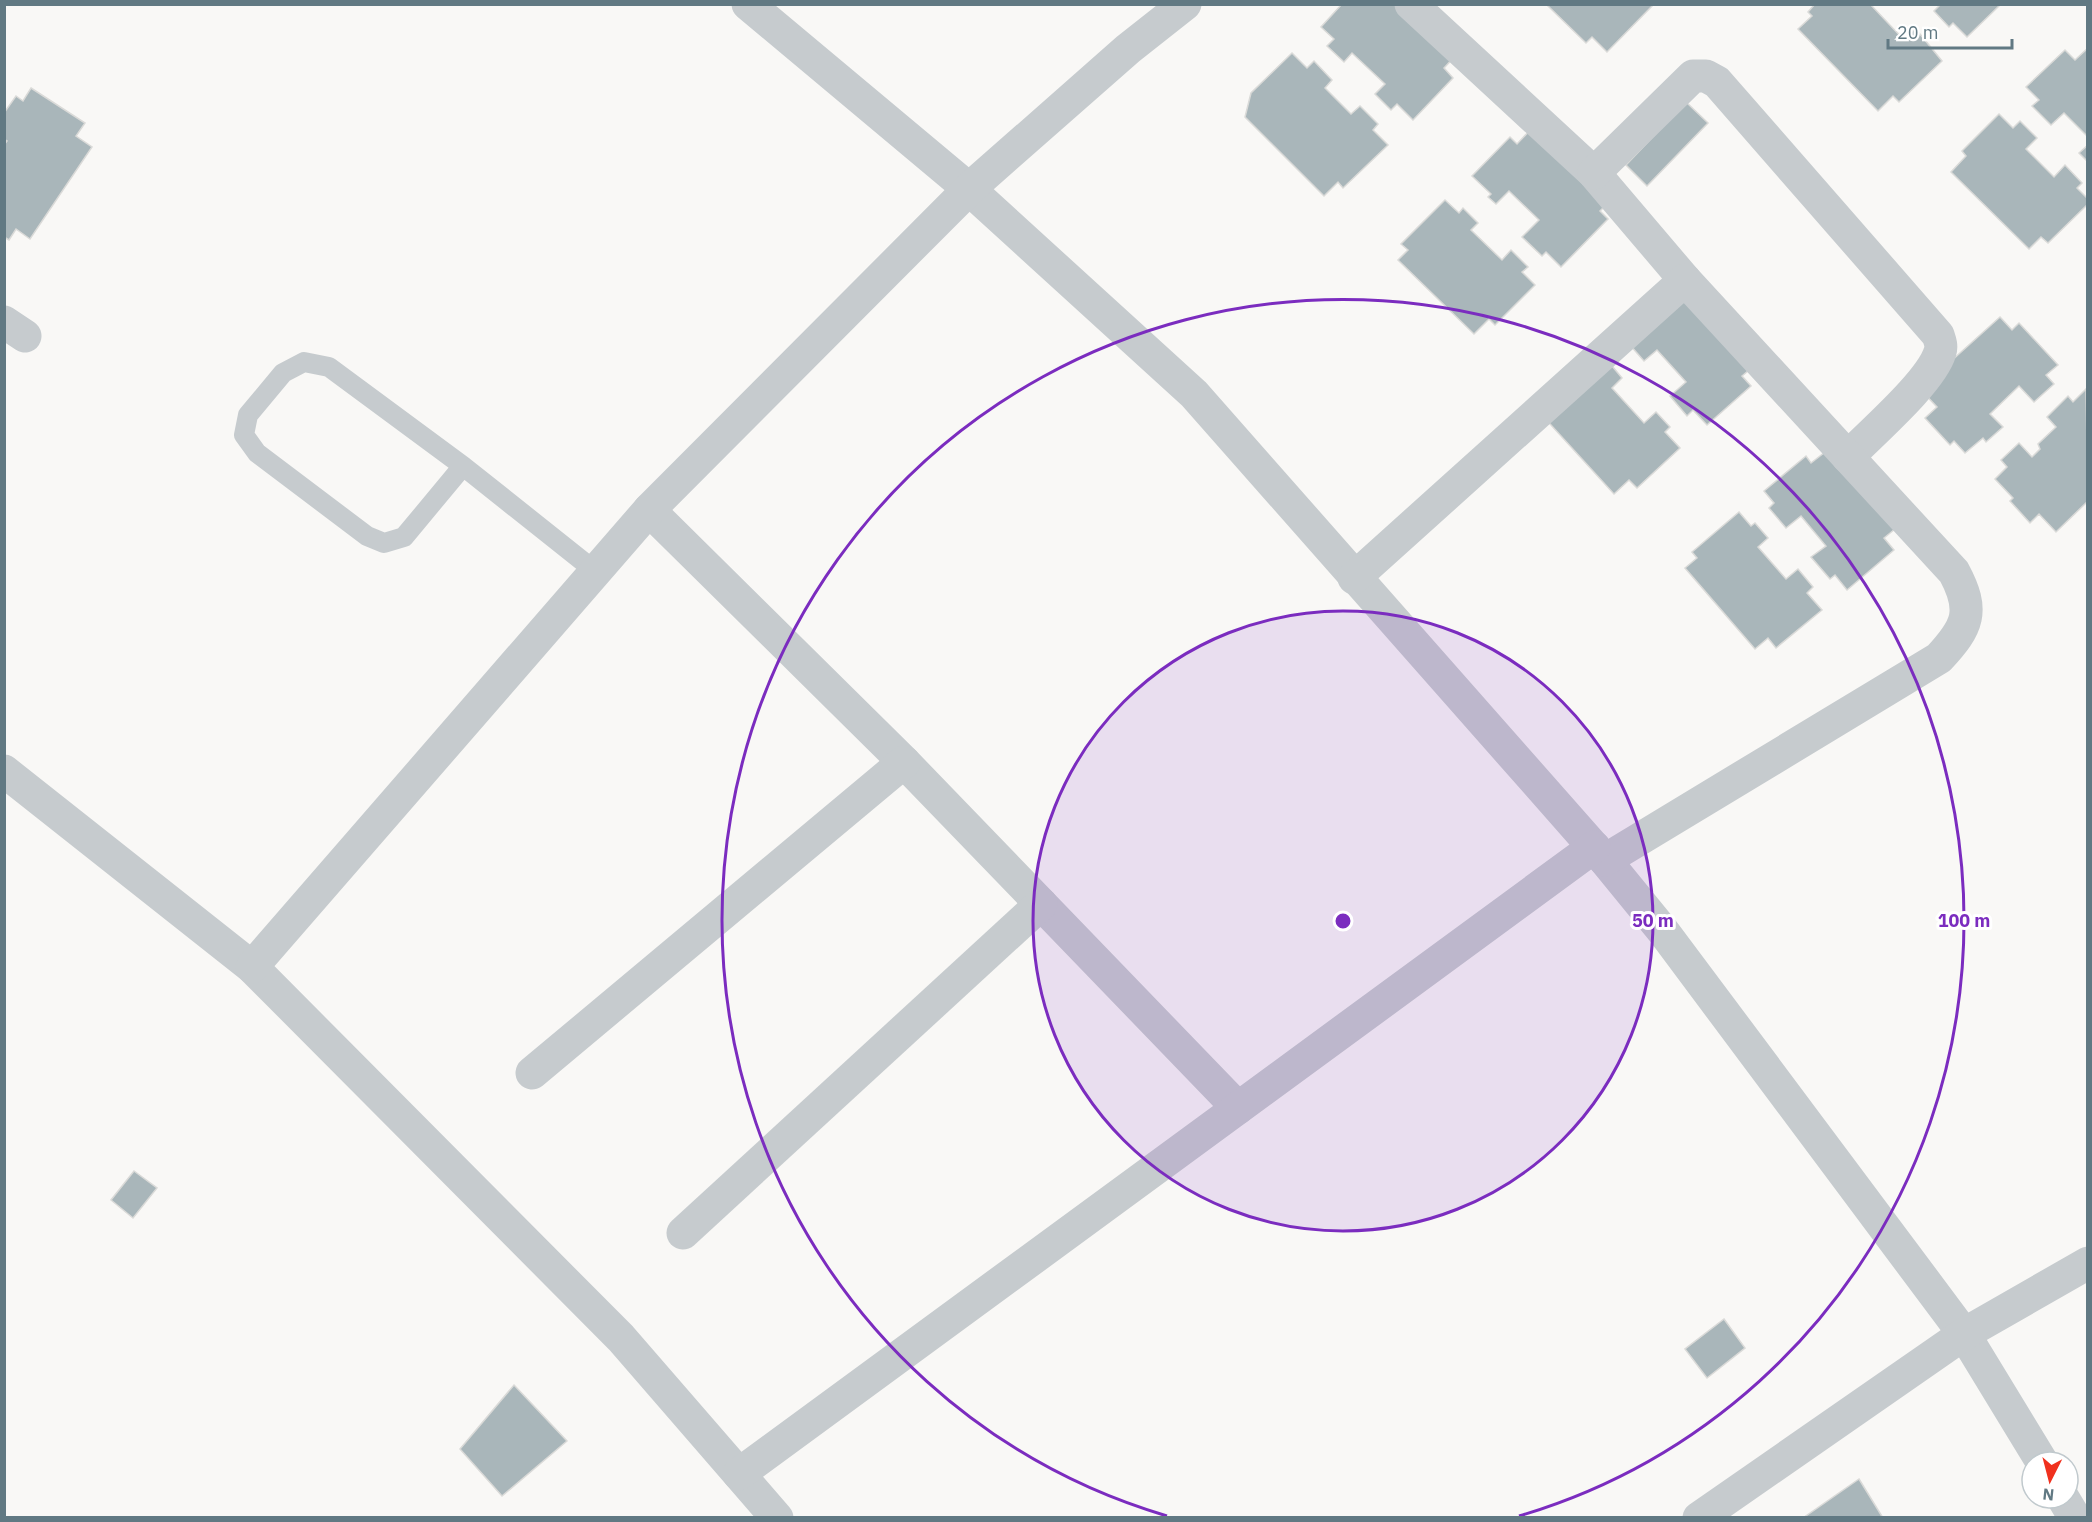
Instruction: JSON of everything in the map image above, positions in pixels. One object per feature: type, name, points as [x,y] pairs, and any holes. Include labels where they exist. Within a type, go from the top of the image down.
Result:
[{"type":"street","points":[[748,4],[969,189],[1194,394],[1600,854],[1663,931],[1964,1334],[2035,1450]]},
{"type":"street","points":[[252,967],[649,510],[969,189],[1128,49],[1185,4]]},
{"type":"street","points":[[739,1474],[1238,1108],[1600,854],[1939,658],[1959,637],[1967,611],[1965,594],[1954,572],[1685,280],[1594,173],[1411,4]]},
{"type":"street","points":[[1594,173],[1693,76],[1706,76],[1717,82],[1938,335],[1941,344],[1940,354],[1927,376],[1848,457]]},
{"type":"street","points":[[1354,578],[1685,280]]},
{"type":"street","points":[[649,510],[904,762],[1238,1108]]},
{"type":"street","points":[[532,1073],[904,762]]},
{"type":"street","points":[[4,771],[252,967],[621,1338],[777,1518]]},
{"type":"street","points":[[683,1233],[1041,904]]},
{"type":"street","points":[[1699,1518],[1964,1334],[2088,1263]]},
{"type":"lane","points":[[463,465],[404,537],[384,543],[367,536],[257,453],[244,435],[248,415],[283,372],[304,362],[329,367],[463,465],[595,572]]},
{"type":"building","points":[[1342,4],[1405,4],[1457,54],[1444,68],[1453,78],[1413,120],[1397,104],[1391,110],[1375,94],[1385,84],[1352,53],[1344,62],[1327,46],[1334,39],[1321,27]]},
{"type":"building","points":[[1654,4],[1607,52],[1592,37],[1586,43],[1547,5]]},
{"type":"building","points":[[1815,4],[1870,4],[1904,40],[1915,28],[1942,61],[1899,102],[1893,96],[1878,111],[1798,29],[1812,16],[1808,12]]},
{"type":"building","points":[[1941,4],[2001,4],[1967,37],[1953,23],[1949,27],[1934,11]]},
{"type":"building","points":[[2088,48],[2088,137],[2064,113],[2051,125],[2032,106],[2039,100],[2026,87],[2065,50],[2075,60]]},
{"type":"building","points":[[1292,53],[1307,68],[1314,61],[1332,80],[1325,88],[1351,114],[1360,106],[1378,124],[1373,130],[1388,145],[1343,188],[1338,182],[1324,196],[1245,117],[1251,93]]},
{"type":"building","points":[[31,88],[85,123],[76,136],[92,147],[30,239],[16,229],[9,240],[4,237],[4,145],[7,141],[4,139],[4,113],[16,96],[23,101]]},
{"type":"building","points":[[1686,102],[1708,123],[1647,186],[1626,165]]},
{"type":"building","points":[[1999,114],[2013,128],[2020,121],[2037,138],[2026,149],[2054,177],[2065,165],[2082,183],[2077,188],[2088,199],[2088,204],[2048,243],[2041,237],[2029,249],[1951,172],[1966,156],[1962,151]]},
{"type":"building","points":[[1533,127],[1609,202],[1600,211],[1608,219],[1561,267],[1546,252],[1542,256],[1522,237],[1539,220],[1509,191],[1496,204],[1488,197],[1491,194],[1472,176],[1510,137],[1517,144]]},
{"type":"building","points":[[2088,145],[2088,162],[2079,153]]},
{"type":"building","points":[[1445,200],[1459,213],[1463,208],[1478,223],[1471,230],[1502,260],[1511,250],[1528,267],[1522,272],[1535,285],[1495,325],[1489,319],[1474,334],[1398,260],[1408,250],[1401,244]]},
{"type":"building","points":[[1690,290],[1755,365],[1742,376],[1751,386],[1707,425],[1693,410],[1687,416],[1670,396],[1686,382],[1657,350],[1644,361],[1630,345]]},
{"type":"building","points":[[2000,317],[2012,330],[2019,323],[2058,365],[2046,375],[2054,384],[2034,402],[2019,386],[1990,414],[2003,427],[1986,442],[1983,438],[1965,453],[1954,441],[1950,445],[1925,418],[1937,407],[1920,389]]},
{"type":"building","points":[[1612,366],[1622,378],[1612,388],[1644,423],[1656,412],[1670,427],[1665,432],[1680,448],[1637,488],[1629,480],[1614,494],[1540,413]]},
{"type":"building","points":[[2086,389],[2088,501],[2056,532],[2039,514],[2030,523],[2010,501],[2013,498],[1995,479],[2007,467],[2001,460],[2019,443],[2032,457],[2040,449],[2038,444],[2056,427],[2047,417],[2068,396],[2073,402]]},
{"type":"building","points":[[1829,449],[1895,529],[1884,538],[1894,550],[1847,590],[1835,575],[1830,579],[1811,557],[1826,546],[1801,516],[1786,528],[1769,508],[1774,503],[1764,491],[1806,456],[1811,463]]},
{"type":"building","points":[[1739,512],[1751,526],[1755,523],[1768,538],[1758,547],[1786,579],[1798,569],[1813,587],[1807,593],[1822,610],[1776,648],[1768,638],[1755,649],[1685,568],[1697,558],[1692,552]]},
{"type":"building","points":[[134,1171],[157,1188],[133,1218],[111,1200]]},
{"type":"building","points":[[1724,1319],[1745,1348],[1707,1378],[1685,1349]]},
{"type":"building","points":[[514,1385],[567,1441],[502,1496],[460,1449]]},
{"type":"building","points":[[1859,1479],[1883,1518],[1803,1518]]}]
